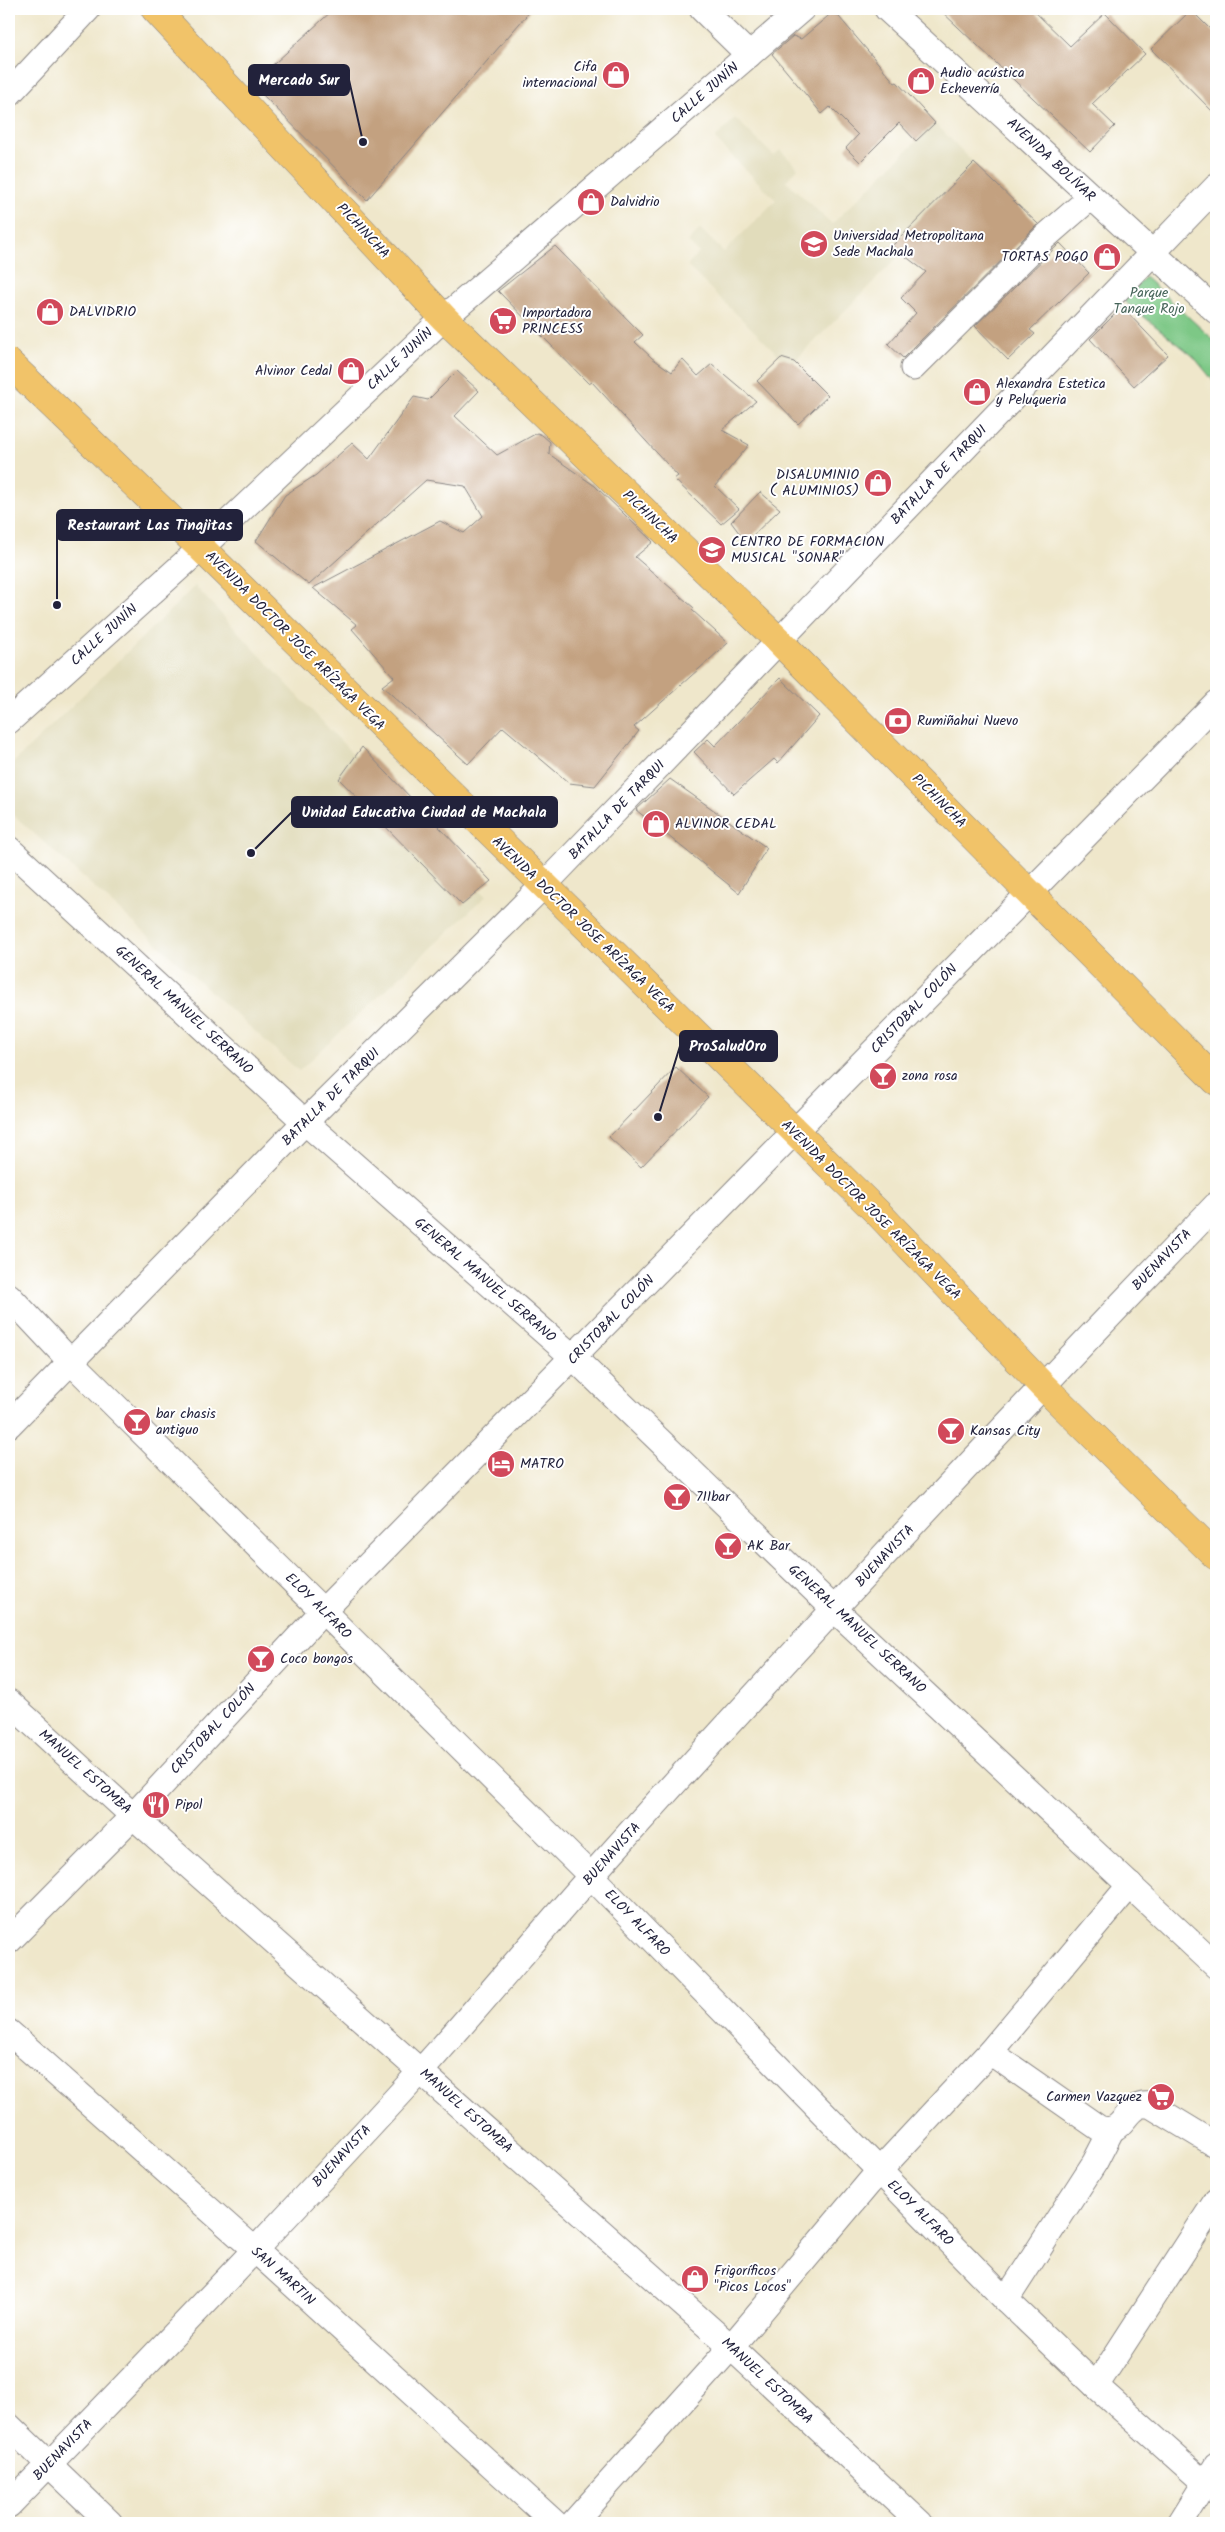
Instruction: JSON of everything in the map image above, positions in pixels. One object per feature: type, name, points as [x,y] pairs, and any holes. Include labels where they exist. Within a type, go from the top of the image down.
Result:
[{"type":"main road","name":"PICHINCHA","points":[[156,9],[444,318],[779,641],[1029,890],[1216,1081]]},
{"type":"main road","name":"AVENIDA DOCTOR JOSE ARÍZAGA VEGA","points":[[9,363],[201,548],[878,1214],[1042,1385],[1216,1556]]},
{"type":"street","points":[[9,94],[88,9]]},
{"type":"street","points":[[702,9],[749,55]]},
{"type":"street","name":"CALLE JUNÍN","points":[[9,721],[201,548],[444,318],[802,9]]},
{"type":"street","name":"AVENIDA BOLÍVAR","points":[[887,9],[1216,311]]},
{"type":"street","name":"BATALLA DE TARQUI","points":[[9,1425],[70,1360],[305,1122],[543,886],[1216,187]]},
{"type":"street","points":[[913,368],[1045,237],[1091,197]]},
{"type":"street","name":"CRISTOBAL COLÓN","points":[[9,1941],[133,1816],[323,1611],[574,1358],[1029,890],[1216,703]]},
{"type":"street","name":"GENERAL MANUEL SERRANO","points":[[9,849],[305,1122],[574,1358],[835,1610],[1216,1966]]},
{"type":"street","name":"BUENAVISTA","points":[[9,2505],[255,2250],[421,2070],[591,1876],[835,1610],[1042,1385],[1216,1205]]},
{"type":"street","name":"ELOY ALFARO","points":[[9,1296],[70,1360],[591,1876],[1006,2300],[1096,2386],[1211,2474]]},
{"type":"street","name":"MANUEL ESTOMBA","points":[[9,1702],[133,1816],[421,2070],[731,2348],[920,2523]]},
{"type":"street","points":[[573,2523],[731,2348],[879,2171],[990,2052],[1130,1885]]},
{"type":"street","name":"SAN MARTIN","points":[[9,2032],[255,2250],[555,2523]]},
{"type":"street","points":[[990,2052],[1099,2128],[1112,2130]]},
{"type":"street","points":[[1006,2300],[1095,2162],[1112,2130],[1122,2124],[1132,2108],[1137,2105],[1150,2105],[1216,2144]]},
{"type":"street","points":[[1096,2386],[1216,2201]]},
{"type":"street","points":[[9,2426],[110,2523]]},
{"type":"street","points":[[1180,2523],[1211,2474]]},
{"type":"shaded area","name":"Universidad Metropolitana Sede Machala","points":[[735,118],[774,156],[780,150],[798,168],[786,181],[832,224],[935,123],[974,163],[893,245],[901,254],[790,366],[687,266],[699,253],[688,242],[700,229],[724,252],[776,200],[715,139]]},
{"type":"shaded area","points":[[195,586],[486,896],[299,1071],[9,811],[9,767]]},
{"type":"green space","name":"Parque Tanque Rojo","points":[[1145,277],[1216,342],[1216,384],[1193,356],[1123,300]]},
{"type":"building","points":[[334,9],[532,9],[367,200],[252,84]]},
{"type":"building","points":[[939,9],[1032,9],[1070,46],[1105,13],[1145,54],[1092,104],[1115,126],[1090,152]]},
{"type":"building","points":[[1191,10],[1216,35],[1216,115],[1151,49]]},
{"type":"building","points":[[834,11],[895,83],[897,82],[935,123],[916,141],[899,123],[860,162],[846,148],[858,135],[830,107],[822,114],[772,54],[793,36],[801,39]]},
{"type":"building","points":[[974,163],[1038,224],[903,358],[888,344],[916,313],[901,298],[926,272],[892,246]]},
{"type":"building","points":[[1060,243],[1089,273],[1030,330],[1035,334],[1008,360],[975,326]]},
{"type":"building","points":[[555,246],[643,335],[635,342],[652,358],[672,372],[682,359],[698,376],[712,364],[756,401],[722,430],[749,445],[715,486],[739,509],[721,524],[674,479],[678,476],[592,382],[589,384],[498,291]]},
{"type":"building","points":[[1122,307],[1168,355],[1134,386],[1090,339]]},
{"type":"building","points":[[781,358],[794,362],[828,396],[798,424],[757,381]]},
{"type":"building","points":[[457,371],[479,391],[455,416],[497,455],[537,433],[542,435],[550,442],[549,454],[595,486],[653,542],[635,557],[694,608],[692,610],[728,643],[634,727],[639,731],[595,786],[569,783],[503,727],[468,764],[382,686],[394,677],[352,629],[357,625],[313,588],[440,521],[464,533],[483,516],[465,486],[426,480],[309,585],[256,541],[285,495],[316,475],[352,443],[369,459],[414,397],[428,400]]},
{"type":"building","points":[[760,492],[780,509],[746,542],[731,522]]},
{"type":"building","points":[[780,678],[819,716],[778,763],[774,759],[734,794],[694,752],[708,739],[715,746]]},
{"type":"building","points":[[362,747],[491,881],[462,905],[339,779]]},
{"type":"building","points":[[670,779],[767,848],[739,893],[636,810]]},
{"type":"building","points":[[676,1067],[708,1097],[641,1167],[609,1137]]},
{"type":"place","name":"Cifa internacional","points":[[616,75]]},
{"type":"place","name":"Audio acústica Echeverría","points":[[921,81]]},
{"type":"place","name":"Mercado Sur","points":[[363,142]]},
{"type":"place","name":"Dalvidrio","points":[[591,202]]},
{"type":"place","name":"Universidad Metropolitana Sede Machala","points":[[814,244]]},
{"type":"place","name":"TORTAS POGO","points":[[1107,257]]},
{"type":"place","name":"DALVIDRIO","points":[[50,312]]},
{"type":"place","name":"Importadora PRINCESS","points":[[503,321]]},
{"type":"place","name":"Alvinor Cedal","points":[[351,371]]},
{"type":"place","name":"Alexandra Estetica y Peluqueria","points":[[977,392]]},
{"type":"place","name":"DISALUMINIO ( ALUMINIOS)","points":[[878,483]]},
{"type":"place","name":"CENTRO DE FORMACION MUSICAL \"SONAR\"","points":[[712,550]]},
{"type":"place","name":"Restaurant Las Tinajitas","points":[[57,605]]},
{"type":"place","name":"Rumiñahui Nuevo","points":[[898,721]]},
{"type":"place","name":"ALVINOR CEDAL","points":[[656,824]]},
{"type":"place","name":"Unidad Educativa Ciudad de Machala","points":[[251,853]]},
{"type":"place","name":"zona rosa","points":[[883,1076]]},
{"type":"place","name":"ProSaludOro","points":[[658,1117]]},
{"type":"place","name":"bar chasis antiguo","points":[[137,1422]]},
{"type":"place","name":"Kansas City","points":[[951,1431]]},
{"type":"place","name":"MATRO","points":[[501,1464]]},
{"type":"place","name":"711bar","points":[[677,1497]]},
{"type":"place","name":"AK Bar","points":[[728,1546]]},
{"type":"place","name":"Coco bongos","points":[[261,1659]]},
{"type":"place","name":"Pipol","points":[[156,1805]]},
{"type":"place","name":"Carmen Vazquez","points":[[1161,2097]]},
{"type":"place","name":"Frigoríficos \"Picos Locos\"","points":[[695,2279]]}]
